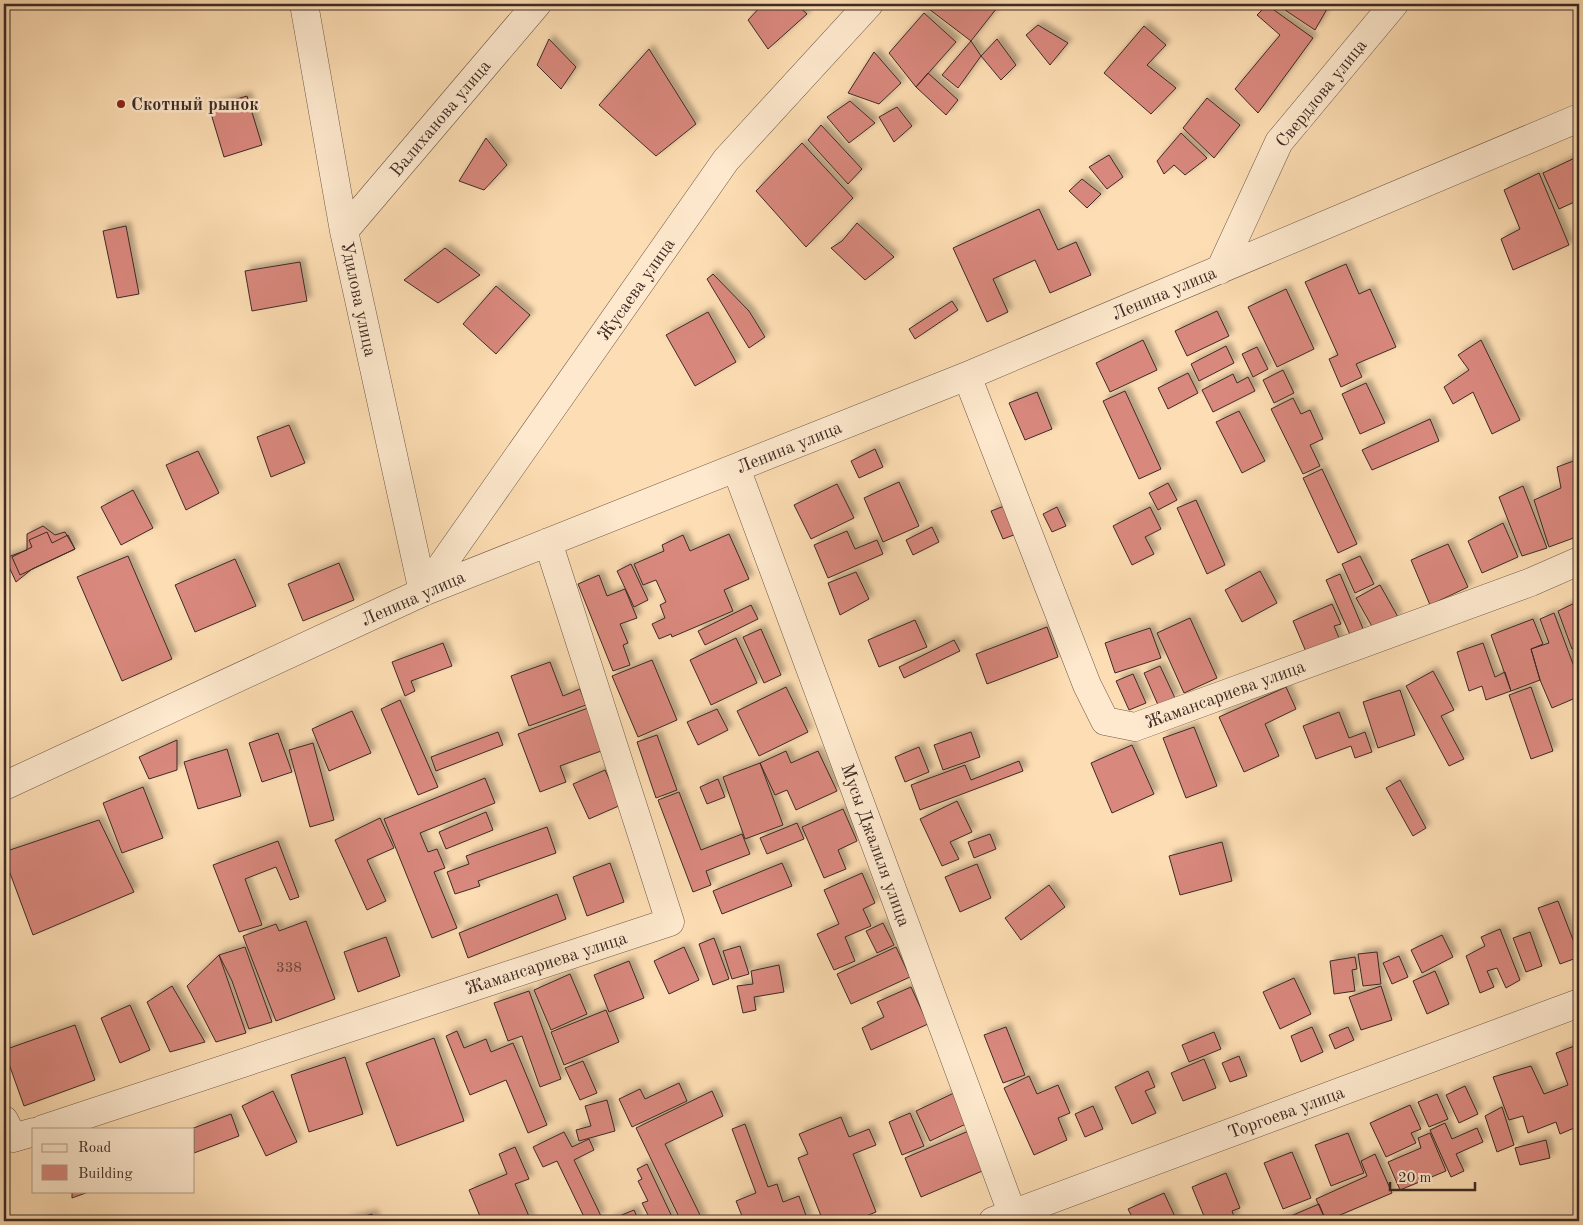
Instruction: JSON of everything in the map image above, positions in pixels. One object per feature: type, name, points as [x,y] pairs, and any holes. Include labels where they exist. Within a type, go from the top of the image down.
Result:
[{"type":"street","name":"Удилова улица","points":[[304,4],[344,232],[424,592]]},
{"type":"street","name":"Валиханова улица","points":[[344,232],[536,4]]},
{"type":"street","name":"Жусаева улица","points":[[424,592],[726,160],[869,4]]},
{"type":"street","name":"Свердлова улица","points":[[1220,270],[1279,142],[1394,4]]},
{"type":"street","name":"Ленина улица","points":[[4,786],[424,592],[967,376],[1579,118]]},
{"type":"street","name":"Жамансариева улица","points":[[967,376],[1088,685],[1105,722],[1135,727],[1531,582],[1579,560]]},
{"type":"street","name":"Мусы Джалиля улица","points":[[736,468],[1007,1219]]},
{"type":"street","name":"Жамансариева улица","points":[[46,1128],[670,922],[548,542]]},
{"type":"street","name":"Торгоева улица","points":[[1007,1219],[1579,1003]]},
{"type":"street","points":[[4,1120],[13,1138],[32,1133]]},
{"type":"building","points":[[763,4],[796,4],[807,14],[768,49],[748,20]]},
{"type":"building","points":[[927,4],[1000,4],[971,41],[925,6]]},
{"type":"building","points":[[1281,4],[1326,4],[1327,9],[1315,30],[1279,6]]},
{"type":"building","points":[[1267,5],[1313,38],[1258,113],[1235,89],[1280,35],[1257,15]]},
{"type":"building","points":[[924,13],[956,42],[916,87],[889,53]]},
{"type":"building","points":[[1038,25],[1068,43],[1050,65],[1026,35]]},
{"type":"building","points":[[1144,26],[1166,45],[1147,65],[1176,88],[1151,114],[1104,73]]},
{"type":"building","points":[[549,39],[576,67],[561,89],[537,65]]},
{"type":"building","points":[[997,39],[1016,65],[1001,80],[981,56]]},
{"type":"building","points":[[971,41],[981,56],[958,88],[942,75]]},
{"type":"building","points":[[649,49],[696,124],[656,156],[599,105]]},
{"type":"building","points":[[874,52],[901,83],[879,104],[848,93]]},
{"type":"building","points":[[928,73],[958,100],[946,115],[916,87]]},
{"type":"building","points":[[247,96],[262,145],[224,157],[209,107]]},
{"type":"building","points":[[1207,98],[1240,125],[1214,158],[1183,128]]},
{"type":"building","points":[[850,101],[875,123],[849,143],[827,117]]},
{"type":"building","points":[[897,107],[912,126],[894,142],[879,117]]},
{"type":"building","points":[[821,125],[862,169],[848,184],[808,140]]},
{"type":"building","points":[[1181,133],[1207,158],[1185,175],[1174,165],[1164,174],[1157,161]]},
{"type":"building","points":[[486,138],[507,165],[484,190],[459,181]]},
{"type":"building","points":[[802,143],[853,198],[806,247],[756,191]]},
{"type":"building","points":[[1109,155],[1123,177],[1107,189],[1089,167]]},
{"type":"building","points":[[1579,156],[1579,200],[1559,209],[1543,173]]},
{"type":"building","points":[[1539,173],[1569,245],[1513,270],[1501,239],[1520,229],[1504,190]]},
{"type":"building","points":[[1082,179],[1101,194],[1087,208],[1069,191]]},
{"type":"building","points":[[1039,209],[1058,250],[1076,242],[1091,275],[1050,293],[1035,260],[993,279],[1008,312],[987,322],[953,248]]},
{"type":"building","points":[[857,223],[894,257],[865,280],[831,248],[842,241]]},
{"type":"building","points":[[126,226],[139,294],[117,298],[103,231]]},
{"type":"building","points":[[445,248],[480,275],[438,303],[404,280]]},
{"type":"building","points":[[300,262],[307,301],[252,311],[245,271]]},
{"type":"building","points":[[1346,264],[1359,294],[1370,289],[1396,347],[1356,364],[1362,377],[1341,387],[1329,359],[1338,355],[1305,282]]},
{"type":"building","points":[[713,274],[749,311],[765,337],[749,348],[707,279]]},
{"type":"building","points":[[496,286],[530,315],[496,354],[463,324]]},
{"type":"building","points":[[1286,289],[1314,349],[1277,367],[1248,307]]},
{"type":"building","points":[[952,301],[958,310],[915,339],[909,329]]},
{"type":"building","points":[[1217,311],[1229,336],[1187,356],[1175,331]]},
{"type":"building","points":[[708,312],[736,362],[695,386],[666,335]]},
{"type":"building","points":[[1143,340],[1157,370],[1110,392],[1096,363]]},
{"type":"building","points":[[1481,340],[1520,420],[1492,434],[1473,392],[1453,404],[1444,387],[1469,370],[1458,355]]},
{"type":"building","points":[[1226,346],[1234,363],[1199,381],[1191,364]]},
{"type":"building","points":[[1257,347],[1268,369],[1253,377],[1242,354]]},
{"type":"building","points":[[1283,370],[1294,393],[1274,403],[1263,380]]},
{"type":"building","points":[[1188,373],[1198,393],[1168,409],[1158,388]]},
{"type":"building","points":[[1233,374],[1237,383],[1248,377],[1255,391],[1213,412],[1202,390]]},
{"type":"building","points":[[1366,383],[1385,423],[1360,434],[1342,394]]},
{"type":"building","points":[[1125,391],[1161,469],[1139,479],[1103,401]]},
{"type":"building","points":[[1037,392],[1052,429],[1025,440],[1009,403]]},
{"type":"building","points":[[1293,398],[1301,414],[1310,410],[1323,439],[1310,445],[1320,466],[1303,474],[1271,409]]},
{"type":"building","points":[[1239,411],[1265,461],[1242,473],[1216,422]]},
{"type":"building","points":[[1430,419],[1439,441],[1372,470],[1362,450]]},
{"type":"building","points":[[289,425],[305,463],[271,477],[257,437]]},
{"type":"building","points":[[875,449],[883,467],[859,478],[851,461]]},
{"type":"building","points":[[198,451],[219,493],[186,510],[166,465]]},
{"type":"building","points":[[1579,459],[1579,536],[1549,547],[1534,500],[1561,488],[1557,467]]},
{"type":"building","points":[[1322,469],[1357,544],[1338,553],[1303,478]]},
{"type":"building","points":[[899,482],[919,526],[883,542],[864,498]]},
{"type":"building","points":[[1168,483],[1177,500],[1158,510],[1149,493]]},
{"type":"building","points":[[837,484],[854,518],[811,539],[794,505]]},
{"type":"building","points":[[1523,486],[1547,548],[1522,556],[1499,497]]},
{"type":"building","points":[[133,490],[153,528],[121,545],[101,507]]},
{"type":"building","points":[[1196,500],[1225,565],[1207,574],[1177,508]]},
{"type":"building","points":[[1007,505],[1019,533],[1003,539],[991,511]]},
{"type":"building","points":[[1057,507],[1066,526],[1052,532],[1043,514]]},
{"type":"building","points":[[1150,507],[1161,529],[1145,537],[1154,554],[1132,565],[1113,526]]},
{"type":"building","points":[[1503,523],[1518,557],[1482,573],[1468,541]]},
{"type":"building","points":[[43,526],[55,535],[65,532],[75,549],[32,569],[16,582],[5,558],[27,550],[27,534]]},
{"type":"building","points":[[932,527],[939,542],[913,555],[906,540]]},
{"type":"building","points":[[847,531],[855,549],[877,540],[883,554],[828,578],[814,545]]},
{"type":"building","points":[[47,532],[52,543],[68,535],[75,549],[20,575],[12,557],[32,547],[29,540]]},
{"type":"building","points":[[729,534],[749,579],[724,590],[733,611],[672,637],[671,634],[659,639],[652,624],[665,618],[660,605],[666,602],[656,580],[643,585],[634,564],[664,551],[662,545],[683,535],[690,551]]},
{"type":"building","points":[[1448,544],[1468,587],[1430,605],[1411,560]]},
{"type":"building","points":[[128,556],[172,659],[122,681],[77,577]]},
{"type":"building","points":[[1360,556],[1374,584],[1355,593],[1342,564]]},
{"type":"building","points":[[235,559],[256,606],[195,632],[175,585]]},
{"type":"building","points":[[339,563],[354,600],[303,621],[288,584]]},
{"type":"building","points":[[631,564],[648,600],[634,607],[617,571]]},
{"type":"building","points":[[1260,571],[1277,603],[1242,622],[1225,590]]},
{"type":"building","points":[[856,572],[869,599],[840,615],[828,583]]},
{"type":"building","points":[[1340,574],[1364,631],[1351,637],[1326,580]]},
{"type":"building","points":[[599,575],[607,596],[625,589],[637,618],[620,624],[628,643],[623,645],[630,665],[613,671],[578,584]]},
{"type":"building","points":[[1380,585],[1398,617],[1374,630],[1356,598]]},
{"type":"building","points":[[1579,601],[1579,647],[1572,649],[1558,611]]},
{"type":"building","points":[[1332,604],[1341,624],[1334,626],[1342,645],[1309,659],[1293,621]]},
{"type":"building","points":[[751,605],[758,619],[705,645],[698,631]]},
{"type":"building","points":[[1554,613],[1579,680],[1579,704],[1576,706],[1573,699],[1552,708],[1540,680],[1531,649],[1549,643],[1540,619]]},
{"type":"building","points":[[1190,618],[1217,678],[1184,693],[1157,633]]},
{"type":"building","points":[[1533,619],[1543,644],[1531,649],[1540,680],[1511,691],[1491,635]]},
{"type":"building","points":[[915,620],[927,647],[879,667],[868,640]]},
{"type":"building","points":[[1047,627],[1058,657],[987,684],[976,654]]},
{"type":"building","points":[[1150,628],[1161,658],[1115,673],[1105,643]]},
{"type":"building","points":[[761,629],[781,675],[764,683],[743,637]]},
{"type":"building","points":[[736,638],[757,683],[711,705],[690,660]]},
{"type":"building","points":[[954,640],[960,651],[904,678],[899,667]]},
{"type":"building","points":[[443,643],[452,666],[411,681],[415,691],[405,696],[392,662]]},
{"type":"building","points":[[1483,643],[1495,677],[1505,672],[1511,691],[1486,700],[1482,686],[1469,691],[1457,652]]},
{"type":"building","points":[[652,660],[677,720],[638,737],[612,676]]},
{"type":"building","points":[[550,662],[563,696],[580,689],[586,705],[529,726],[511,676]]},
{"type":"building","points":[[1160,666],[1175,698],[1158,705],[1144,673]]},
{"type":"building","points":[[1433,671],[1454,710],[1441,716],[1464,759],[1449,766],[1406,686]]},
{"type":"building","points":[[1133,674],[1146,703],[1129,710],[1116,681]]},
{"type":"building","points":[[786,687],[808,732],[759,756],[737,711]]},
{"type":"building","points":[[1286,687],[1296,709],[1265,724],[1279,756],[1244,772],[1219,717]]},
{"type":"building","points":[[1531,687],[1553,751],[1531,759],[1509,695]]},
{"type":"building","points":[[1400,690],[1415,735],[1378,748],[1363,702]]},
{"type":"building","points":[[400,700],[438,787],[418,795],[381,709]]},
{"type":"building","points":[[588,708],[604,750],[560,766],[566,782],[540,792],[518,734]]},
{"type":"building","points":[[717,709],[728,730],[698,745],[687,722]]},
{"type":"building","points":[[352,711],[371,753],[329,771],[312,729]]},
{"type":"building","points":[[1339,712],[1349,738],[1365,732],[1372,752],[1355,758],[1351,746],[1316,759],[1303,726]]},
{"type":"building","points":[[1194,727],[1217,786],[1186,798],[1163,738]]},
{"type":"building","points":[[498,732],[503,745],[436,771],[431,757]]},
{"type":"building","points":[[971,732],[980,757],[943,770],[934,745]]},
{"type":"building","points":[[278,733],[292,772],[262,782],[249,743]]},
{"type":"building","points":[[657,735],[677,790],[656,798],[637,742]]},
{"type":"building","points":[[177,740],[177,770],[149,779],[139,757]]},
{"type":"building","points":[[313,743],[334,820],[310,827],[289,750]]},
{"type":"building","points":[[1132,745],[1154,794],[1112,813],[1091,763]]},
{"type":"building","points":[[919,747],[929,772],[905,782],[895,757]]},
{"type":"building","points":[[227,749],[241,796],[198,809],[184,762]]},
{"type":"building","points":[[786,751],[791,763],[818,751],[837,791],[796,810],[787,790],[775,795],[760,763]]},
{"type":"building","points":[[1019,761],[1023,771],[920,810],[911,785],[965,765],[971,780]]},
{"type":"building","points":[[760,763],[783,825],[745,839],[723,777]]},
{"type":"building","points":[[605,770],[621,805],[589,819],[573,784]]},
{"type":"building","points":[[485,778],[495,803],[420,833],[428,852],[437,849],[445,868],[434,872],[457,928],[432,938],[384,819]]},
{"type":"building","points":[[718,779],[725,797],[707,804],[700,787]]},
{"type":"building","points":[[1400,780],[1426,828],[1413,836],[1386,788]]},
{"type":"building","points":[[143,787],[163,838],[122,853],[103,803]]},
{"type":"building","points":[[679,792],[701,850],[742,834],[750,854],[706,871],[711,885],[693,892],[658,800]]},
{"type":"building","points":[[957,801],[972,832],[950,842],[959,859],[942,866],[920,819]]},
{"type":"building","points":[[843,809],[857,841],[838,850],[846,869],[824,878],[802,827]]},
{"type":"building","points":[[486,812],[493,830],[446,849],[439,832]]},
{"type":"building","points":[[380,818],[394,848],[367,860],[386,901],[367,910],[335,840]]},
{"type":"building","points":[[99,820],[134,892],[33,935],[4,857],[4,852]]},
{"type":"building","points":[[797,823],[804,839],[767,854],[760,838]]},
{"type":"building","points":[[547,827],[556,853],[478,881],[480,886],[455,894],[447,872],[469,864],[466,856]]},
{"type":"building","points":[[990,834],[996,849],[974,858],[968,842]]},
{"type":"building","points":[[278,841],[299,897],[290,900],[276,867],[245,879],[262,925],[239,932],[213,865]]},
{"type":"building","points":[[1222,842],[1232,881],[1180,895],[1169,856]]},
{"type":"building","points":[[610,863],[624,902],[587,916],[573,877]]},
{"type":"building","points":[[782,863],[792,886],[722,914],[713,891]]},
{"type":"building","points":[[977,864],[991,898],[960,912],[945,877]]},
{"type":"building","points":[[862,873],[875,903],[863,909],[871,926],[845,937],[855,961],[834,970],[817,934],[839,924],[824,890]]},
{"type":"building","points":[[1049,885],[1065,907],[1021,940],[1005,918]]},
{"type":"building","points":[[557,894],[566,919],[468,958],[459,933]]},
{"type":"building","points":[[1558,901],[1579,955],[1579,957],[1560,964],[1538,908]]},
{"type":"building","points":[[306,921],[335,999],[276,1021],[243,936],[276,924],[279,931]]},
{"type":"building","points":[[883,923],[894,945],[877,953],[866,931]]},
{"type":"building","points":[[1500,929],[1520,980],[1506,988],[1497,968],[1487,971],[1494,987],[1480,993],[1466,956],[1485,946],[1481,937]]},
{"type":"building","points":[[1530,932],[1542,966],[1526,972],[1513,938]]},
{"type":"building","points":[[1442,935],[1453,957],[1422,973],[1411,950]]},
{"type":"building","points":[[386,937],[400,976],[358,992],[344,952]]},
{"type":"building","points":[[714,938],[729,979],[713,985],[699,944]]},
{"type":"building","points":[[740,946],[749,974],[732,979],[723,951]]},
{"type":"building","points":[[245,947],[272,1022],[249,1029],[232,981],[219,955]]},
{"type":"building","points":[[684,947],[699,980],[669,994],[654,961]]},
{"type":"building","points":[[896,947],[910,977],[851,1004],[837,974]]},
{"type":"building","points":[[1377,952],[1381,984],[1363,986],[1358,954]]},
{"type":"building","points":[[219,955],[246,1033],[216,1042],[187,986]]},
{"type":"building","points":[[1399,956],[1408,977],[1392,984],[1383,963]]},
{"type":"building","points":[[1355,957],[1357,969],[1352,970],[1355,991],[1334,994],[1330,961]]},
{"type":"building","points":[[629,961],[644,998],[609,1012],[594,975]]},
{"type":"building","points":[[779,965],[784,992],[754,997],[756,1010],[743,1013],[737,986],[753,984],[751,971]]},
{"type":"building","points":[[1435,971],[1449,1004],[1427,1014],[1413,981]]},
{"type":"building","points":[[570,974],[587,1014],[551,1030],[534,990]]},
{"type":"building","points":[[1294,978],[1311,1014],[1280,1029],[1263,992]]},
{"type":"building","points":[[172,986],[205,1042],[170,1052],[147,1002]]},
{"type":"building","points":[[1381,986],[1392,1020],[1361,1030],[1349,997]]},
{"type":"building","points":[[911,987],[928,1024],[871,1050],[862,1028],[884,1017],[877,1002]]},
{"type":"building","points":[[529,991],[561,1079],[540,1087],[522,1036],[508,1041],[494,1003]]},
{"type":"building","points":[[130,1005],[150,1050],[120,1063],[101,1018]]},
{"type":"building","points":[[606,1010],[619,1042],[564,1065],[551,1032]]},
{"type":"building","points":[[75,1025],[95,1080],[24,1106],[4,1050]]},
{"type":"building","points":[[1006,1027],[1025,1075],[1003,1083],[984,1035]]},
{"type":"building","points":[[1312,1027],[1323,1052],[1301,1062],[1291,1036]]},
{"type":"building","points":[[1348,1027],[1354,1040],[1335,1049],[1329,1035]]},
{"type":"building","points":[[457,1031],[464,1048],[486,1039],[491,1052],[513,1043],[547,1125],[528,1133],[506,1080],[470,1095],[446,1036]]},
{"type":"building","points":[[1214,1032],[1221,1049],[1189,1062],[1182,1045]]},
{"type":"building","points":[[434,1038],[464,1121],[397,1146],[366,1063]]},
{"type":"building","points":[[1577,1045],[1579,1052],[1579,1126],[1560,1134],[1556,1122],[1528,1133],[1523,1116],[1509,1120],[1493,1077],[1531,1066],[1544,1094],[1568,1085],[1556,1053]]},
{"type":"building","points":[[1239,1056],[1247,1076],[1230,1082],[1222,1063]]},
{"type":"building","points":[[345,1057],[363,1114],[309,1132],[291,1075]]},
{"type":"building","points":[[1204,1059],[1216,1088],[1183,1101],[1171,1073]]},
{"type":"building","points":[[583,1061],[597,1093],[580,1100],[565,1068]]},
{"type":"building","points":[[1148,1071],[1155,1087],[1145,1091],[1156,1113],[1132,1124],[1115,1087]]},
{"type":"building","points":[[1029,1076],[1037,1094],[1058,1085],[1070,1113],[1058,1118],[1067,1140],[1034,1155],[1004,1088]]},
{"type":"building","points":[[679,1083],[687,1101],[632,1127],[619,1099],[640,1089],[645,1099]]},
{"type":"building","points":[[1465,1086],[1478,1114],[1459,1123],[1446,1095]]},
{"type":"building","points":[[273,1091],[297,1142],[266,1156],[242,1106]]},
{"type":"building","points":[[712,1091],[723,1116],[665,1144],[703,1221],[681,1221],[636,1128]]},
{"type":"building","points":[[954,1093],[968,1123],[930,1141],[916,1111]]},
{"type":"building","points":[[1437,1094],[1448,1119],[1429,1127],[1418,1102]]},
{"type":"building","points":[[607,1100],[615,1131],[579,1141],[576,1130],[591,1126],[585,1106]]},
{"type":"building","points":[[1410,1105],[1421,1129],[1411,1133],[1416,1143],[1386,1157],[1370,1123]]},
{"type":"building","points":[[1093,1106],[1103,1129],[1085,1137],[1075,1114]]},
{"type":"building","points":[[1502,1107],[1514,1145],[1497,1152],[1485,1116]]},
{"type":"building","points":[[910,1113],[924,1146],[902,1155],[889,1122]]},
{"type":"building","points":[[231,1114],[239,1136],[195,1153],[194,1128]]},
{"type":"building","points":[[841,1117],[849,1137],[869,1129],[876,1145],[853,1154],[876,1212],[854,1221],[823,1221],[798,1158],[808,1154],[799,1134]]},
{"type":"building","points":[[1445,1123],[1452,1139],[1477,1128],[1483,1142],[1456,1154],[1464,1171],[1451,1177],[1430,1130]]},
{"type":"building","points":[[745,1124],[768,1187],[777,1184],[783,1202],[799,1196],[808,1221],[744,1221],[736,1201],[756,1193],[732,1129]]},
{"type":"building","points":[[971,1130],[987,1169],[921,1197],[905,1158]]},
{"type":"building","points":[[564,1132],[572,1147],[589,1139],[594,1150],[574,1160],[601,1216],[590,1221],[586,1221],[557,1161],[543,1167],[533,1147]]},
{"type":"building","points":[[1348,1133],[1364,1173],[1331,1186],[1315,1145]]},
{"type":"building","points":[[1430,1133],[1446,1171],[1400,1190],[1388,1162],[1421,1148],[1418,1138]]},
{"type":"building","points":[[1546,1140],[1550,1158],[1520,1165],[1515,1148]]},
{"type":"building","points":[[515,1147],[529,1179],[515,1184],[531,1221],[482,1221],[469,1190],[507,1174],[499,1154]]},
{"type":"building","points":[[1292,1152],[1311,1198],[1283,1209],[1264,1163]]},
{"type":"building","points":[[1375,1154],[1392,1193],[1326,1221],[1316,1199],[1367,1176],[1361,1161]]},
{"type":"building","points":[[647,1164],[674,1221],[651,1221],[642,1203],[648,1201],[638,1181],[642,1179],[637,1169]]},
{"type":"building","points":[[1226,1173],[1240,1208],[1232,1211],[1235,1219],[1219,1221],[1217,1217],[1206,1221],[1192,1187]]},
{"type":"building","points":[[72,1192],[88,1192],[72,1198]]},
{"type":"building","points":[[1164,1193],[1177,1221],[1134,1221],[1128,1209]]},
{"type":"building","points":[[1319,1204],[1326,1221],[1279,1221]]},
{"type":"building","points":[[634,1210],[639,1221],[607,1221]]},
{"type":"building","points":[[372,1214],[377,1221],[345,1221]]},
{"type":"place","name":"Скотный рынок","points":[[121,104]]}]
